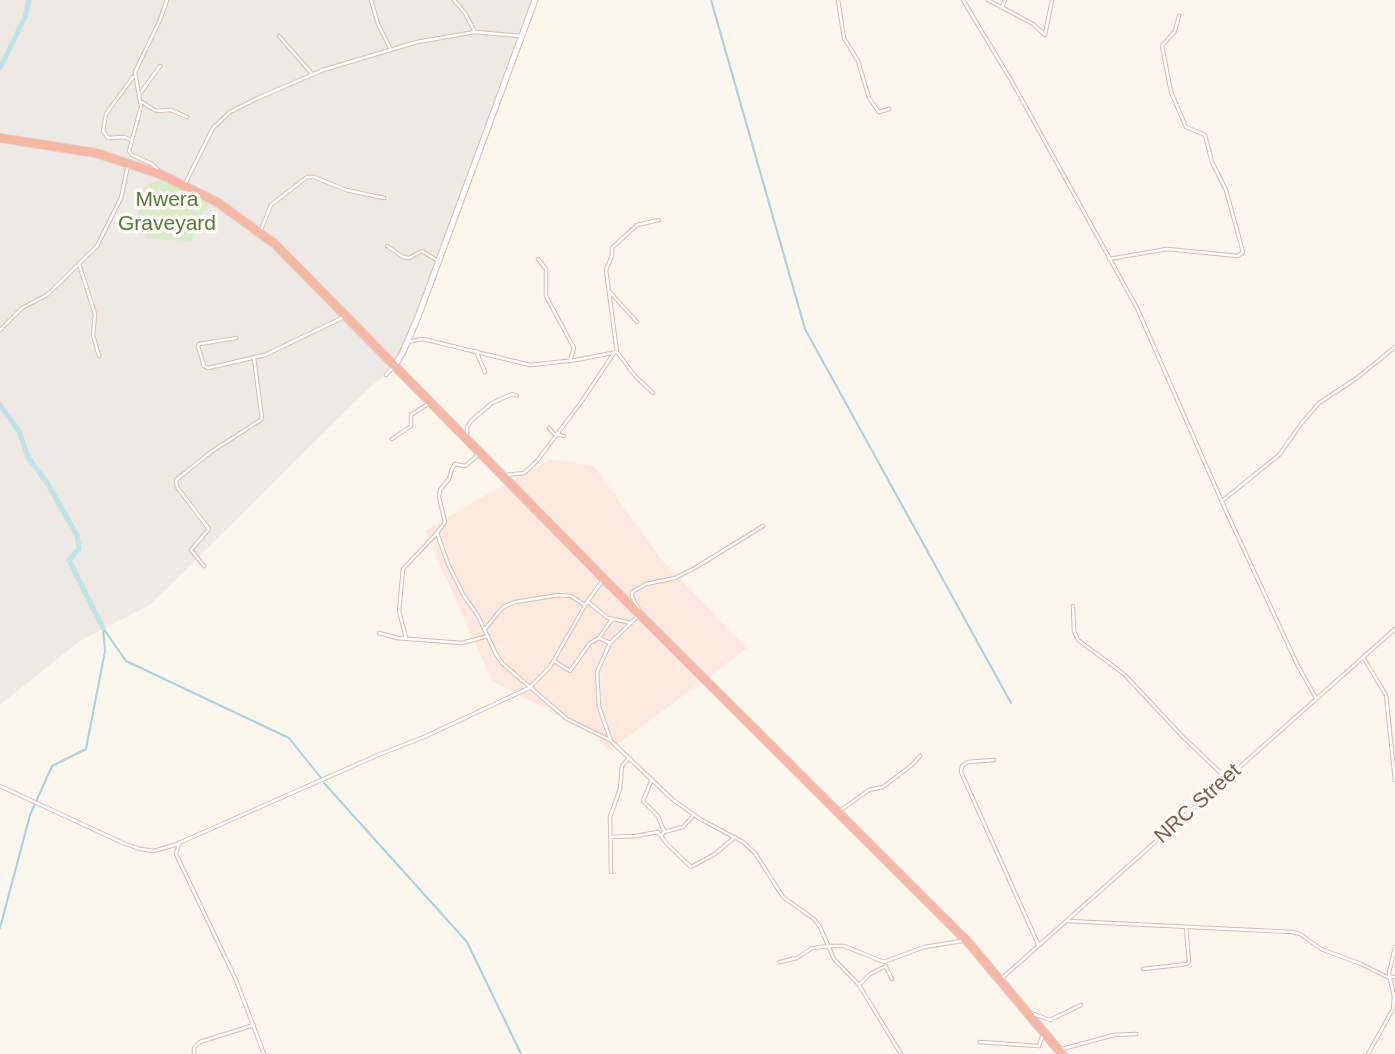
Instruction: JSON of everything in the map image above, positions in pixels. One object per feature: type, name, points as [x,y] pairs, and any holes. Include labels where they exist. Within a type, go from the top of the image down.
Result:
[{"type":"highway","points":[[0,138],[75,149],[129,162],[160,174],[217,202],[260,232],[288,256],[604,579],[967,940],[1061,1052]]},
{"type":"street","points":[[131,140],[124,137],[108,138],[103,131],[106,114],[135,74],[167,0]]},
{"type":"street","points":[[370,0],[391,50]]},
{"type":"street","points":[[454,0],[466,13],[475,32]]},
{"type":"street","points":[[386,375],[408,342],[536,0]]},
{"type":"street","points":[[838,0],[844,38],[858,61],[869,98],[879,112],[889,109]]},
{"type":"street","points":[[963,0],[1011,80],[1140,315],[1222,501],[1298,666],[1316,698]]},
{"type":"street","points":[[988,0],[1033,24],[1045,36],[1052,0]]},
{"type":"street","points":[[1002,7],[1005,0]]},
{"type":"street","points":[[1109,259],[1167,249],[1238,256],[1243,253],[1226,190],[1212,162],[1205,135],[1186,127],[1172,97],[1162,46],[1175,31],[1179,16]]},
{"type":"street","points":[[185,185],[208,135],[224,117],[242,105],[313,75],[417,42],[475,32],[522,36]]},
{"type":"street","points":[[279,36],[313,75]]},
{"type":"street","points":[[139,95],[160,66]]},
{"type":"street","points":[[135,74],[141,102],[130,154],[152,164],[160,174]]},
{"type":"street","points":[[141,102],[156,111],[171,110],[187,117]]},
{"type":"street","points":[[0,330],[23,308],[47,295],[97,246],[125,188],[129,162]]},
{"type":"street","points":[[260,232],[271,205],[309,176],[345,190],[383,198]]},
{"type":"street","points":[[653,393],[615,352],[607,270],[612,247],[637,225],[659,220]]},
{"type":"street","points":[[387,246],[402,257],[409,258],[422,251],[438,261]]},
{"type":"street","points":[[538,259],[546,269],[546,296],[574,348],[570,361]]},
{"type":"street","points":[[79,264],[95,314],[93,335],[99,356]]},
{"type":"street","points":[[609,291],[637,322]]},
{"type":"street","points":[[236,338],[200,344],[198,346],[204,366],[208,368],[278,350],[347,316]]},
{"type":"street","points":[[408,342],[423,339],[530,365],[615,352]]},
{"type":"street","points":[[1222,501],[1279,455],[1315,408],[1395,347]]},
{"type":"street","points":[[476,351],[485,372]]},
{"type":"street","points":[[503,475],[524,473],[537,461],[615,352]]},
{"type":"street","points":[[204,566],[191,550],[209,529],[177,487],[176,480],[208,454],[262,419],[254,358]]},
{"type":"street","points":[[466,438],[467,427],[472,420],[492,403],[512,394],[517,396]]},
{"type":"street","points":[[392,439],[411,426],[411,415],[430,402]]},
{"type":"street","points":[[549,428],[564,436]]},
{"type":"street","points":[[406,638],[399,611],[402,569],[445,522],[439,497],[454,466],[465,466],[480,452]]},
{"type":"street","points":[[611,741],[599,707],[596,677],[610,643],[640,614],[639,607],[631,596],[632,592],[646,584],[675,578],[695,568],[763,526]]},
{"type":"street","points":[[437,533],[448,564],[485,628],[498,658],[529,688],[576,726],[611,741],[672,799],[748,846],[762,861],[783,897],[814,919],[830,946],[834,959],[859,985],[901,1054]]},
{"type":"street","points":[[0,786],[123,843],[151,851],[165,849],[424,737],[529,688],[554,661],[586,604],[604,579]]},
{"type":"street","points":[[485,628],[507,605],[559,595],[571,596],[603,616],[631,623]]},
{"type":"street","points":[[1073,606],[1073,631],[1076,638],[1124,674],[1226,778]]},
{"type":"street","points":[[554,661],[567,671],[572,670],[588,645],[599,638],[612,619]]},
{"type":"street","name":"NRC Street","points":[[1001,979],[1395,629]]},
{"type":"street","points":[[379,633],[467,644],[488,636]]},
{"type":"street","points":[[599,638],[610,643]]},
{"type":"street","points":[[1363,657],[1386,695],[1395,779]]},
{"type":"street","points":[[837,811],[846,808],[869,790],[881,788],[920,756]]},
{"type":"street","points":[[611,873],[610,817],[620,789],[622,766],[629,758]]},
{"type":"street","points":[[994,760],[968,762],[962,766],[961,772],[1039,945]]},
{"type":"street","points":[[652,779],[643,801],[658,816],[667,844],[691,867],[715,854],[735,837]]},
{"type":"street","points":[[610,837],[656,832],[663,834],[683,827],[694,814]]},
{"type":"street","points":[[176,854],[179,844]]},
{"type":"street","points":[[165,849],[176,854],[236,980],[264,1054]]},
{"type":"street","points":[[1068,921],[1286,931],[1300,934],[1321,949],[1389,977],[1395,977]]},
{"type":"street","points":[[1143,969],[1187,964],[1186,928]]},
{"type":"street","points":[[859,985],[885,964],[924,947],[967,940]]},
{"type":"street","points":[[780,962],[797,958],[812,948],[844,946],[885,964],[892,979]]},
{"type":"street","points":[[1368,1054],[1393,1009],[1394,997],[1389,977],[1395,947]]},
{"type":"street","points":[[1028,1012],[1050,1020],[1081,1005]]},
{"type":"street","points":[[194,1054],[194,1048],[200,1042],[254,1025]]},
{"type":"street","points":[[980,1042],[1039,1046],[1044,1031]]},
{"type":"street","points":[[1061,1052],[1114,1035],[1136,1034]]},
{"type":"shaded area","points":[[0,0],[536,0],[399,359],[384,373],[386,375],[372,385],[150,605],[81,640],[0,705]]},
{"type":"shaded area","points":[[551,459],[594,466],[661,559],[747,648],[609,751],[594,734],[492,681],[425,531]]},
{"type":"green space","name":"Mwera Graveyard","points":[[158,180],[184,189],[210,203],[204,210],[191,241],[146,239],[138,214],[141,193],[145,186]]},
{"type":"waterway","points":[[0,68],[25,17],[29,0]]},
{"type":"waterway","points":[[711,0],[805,329],[1011,703]]},
{"type":"waterway","points":[[0,405],[19,431],[28,457],[47,483],[77,535],[79,549],[69,560],[103,628]]},
{"type":"waterway","points":[[103,628],[126,661],[289,738],[321,778]]},
{"type":"waterway","points":[[0,928],[30,815],[52,766],[86,749],[105,651],[103,628]]},
{"type":"waterway","points":[[324,783],[467,942],[521,1054]]}]
